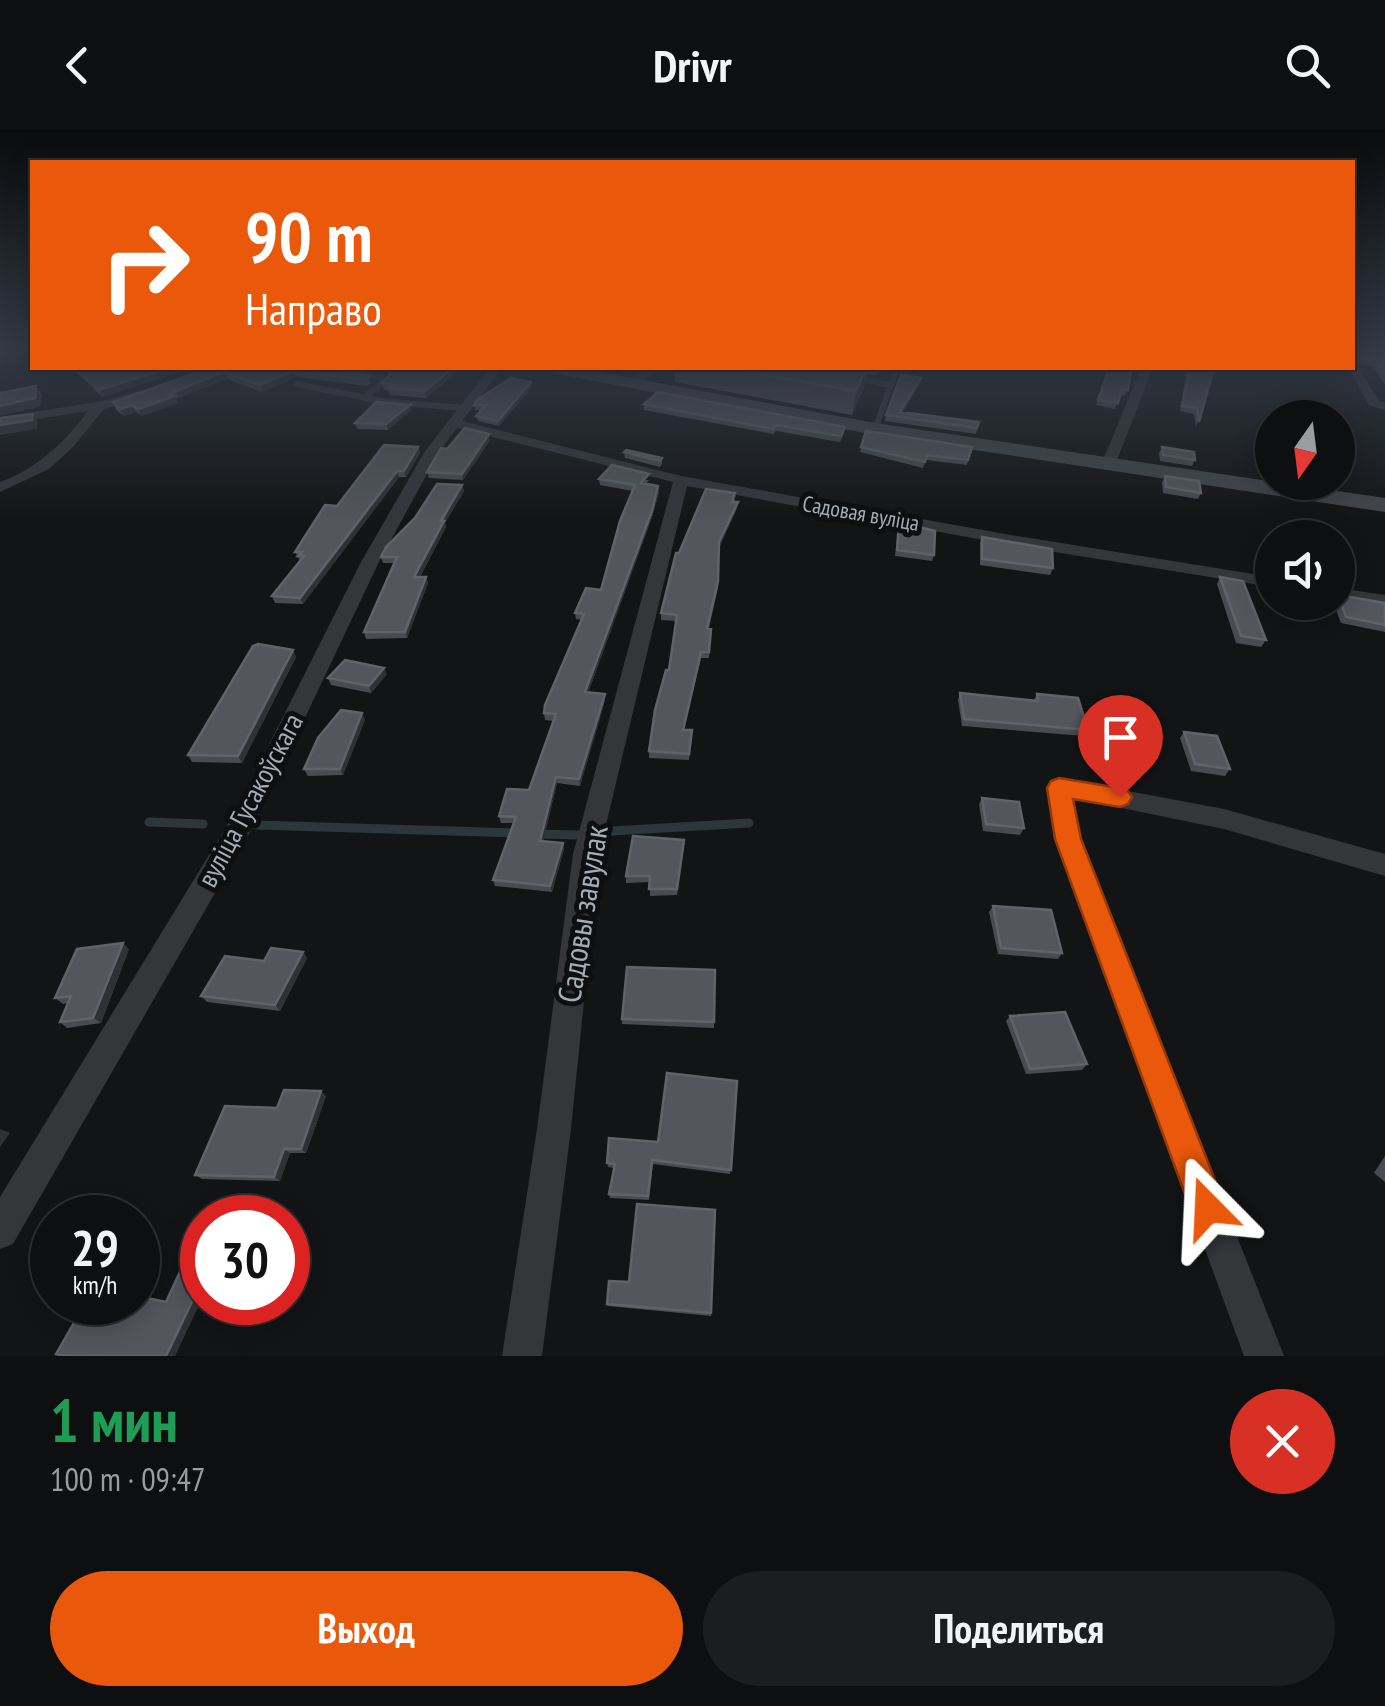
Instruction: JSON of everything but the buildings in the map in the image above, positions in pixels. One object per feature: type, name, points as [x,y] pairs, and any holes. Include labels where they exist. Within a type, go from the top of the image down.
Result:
[{"type":"street","points":[[0,420],[83,408]]},
{"type":"street","points":[[0,487],[18,482],[74,442],[97,408]]},
{"type":"street","name":"вуліца Гусакоўскага","points":[[0,1231],[244,820],[370,562],[432,451],[464,408]]},
{"type":"street","points":[[761,408],[875,429],[1385,505]]},
{"type":"street","points":[[1108,465],[1131,408]]},
{"type":"street","name":"Садовая вуліца","points":[[459,415],[681,480],[1255,579]]},
{"type":"street","name":"Садовы завулак","points":[[522,1356],[554,1130],[586,854],[681,480]]},
{"type":"street","points":[[1355,596],[1385,600]]},
{"type":"street","points":[[1264,1356],[1068,839],[1059,788],[1180,807],[1312,840],[1385,865]]},
{"type":"lane","points":[[421,408],[459,415]]},
{"type":"lane","points":[[875,429],[882,408]]},
{"type":"waterway","points":[[149,822],[203,824]]},
{"type":"waterway","points":[[612,831],[749,823]]},
{"type":"waterway","points":[[256,825],[516,833]]},
{"type":"waterway","points":[[535,834],[581,835]]},
{"type":"route","points":[[1120,797],[1059,788],[1068,839],[1208,1208]]}]
